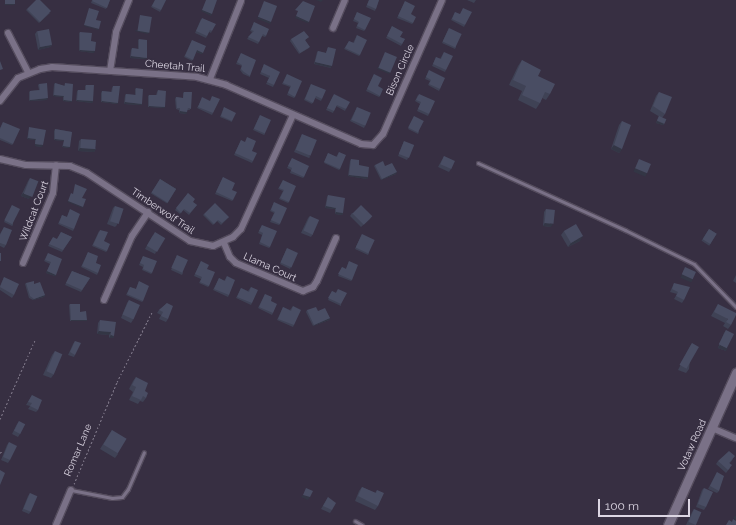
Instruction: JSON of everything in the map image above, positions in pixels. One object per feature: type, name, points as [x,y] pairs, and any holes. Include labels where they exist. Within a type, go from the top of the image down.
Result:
[{"type":"street","points":[[110,71],[116,32],[129,0]]},
{"type":"street","points":[[332,28],[345,0]]},
{"type":"street","name":"Bison Circle","points":[[373,145],[383,134],[442,0]]},
{"type":"street","points":[[210,79],[241,1]]},
{"type":"street","points":[[8,33],[28,72]]},
{"type":"street","name":"Cheetah Trail","points":[[0,102],[18,78],[28,72],[52,67],[210,79],[361,144],[373,145]]},
{"type":"street","points":[[224,243],[233,237],[246,219],[293,115]]},
{"type":"street","name":"Timberwolf Trail","points":[[0,159],[26,165],[56,165],[87,172],[190,241],[213,246],[224,243]]},
{"type":"street","name":"Wildcat Court","points":[[24,263],[53,193],[56,165]]},
{"type":"street","points":[[104,300],[132,236],[148,212]]},
{"type":"street","name":"Llama Court","points":[[224,243],[230,257],[236,263],[303,291],[313,287],[317,281],[336,238]]},
{"type":"street","name":"Votaw Road","points":[[668,525],[736,373]]},
{"type":"street","points":[[712,428],[736,438]]},
{"type":"street","name":"Romar Lane","points":[[56,525],[71,490]]},
{"type":"lane","points":[[478,163],[626,230],[694,264],[736,307]]},
{"type":"lane","points":[[71,490],[112,498],[122,496],[128,489],[144,452]]},
{"type":"lane","points":[[356,521],[362,525]]},
{"type":"path","name":"Romar Lane","points":[[71,490],[117,382],[152,312]]},
{"type":"path","points":[[0,419],[34,340]]},
{"type":"building","points":[[5,0],[15,0],[15,4],[5,4]]},
{"type":"building","points":[[36,0],[40,0],[51,11],[40,22],[27,9]]},
{"type":"building","points":[[110,0],[107,8],[92,1]]},
{"type":"building","points":[[155,0],[166,0],[161,10],[152,6]]},
{"type":"building","points":[[206,0],[217,0],[212,14],[202,10]]},
{"type":"building","points":[[369,0],[379,0],[376,9],[367,5]]},
{"type":"building","points":[[264,1],[277,6],[271,22],[258,17]]},
{"type":"building","points":[[303,1],[315,6],[309,22],[296,16],[298,11],[295,10]]},
{"type":"building","points":[[405,1],[415,6],[411,14],[416,17],[413,23],[398,16]]},
{"type":"building","points":[[89,8],[99,11],[96,20],[101,21],[99,29],[84,25]]},
{"type":"building","points":[[463,8],[472,12],[465,25],[452,19],[455,12],[460,14]]},
{"type":"building","points":[[357,12],[371,18],[365,30],[357,26],[359,22],[354,19]]},
{"type":"building","points":[[140,15],[152,17],[149,33],[137,31]]},
{"type":"building","points":[[202,18],[216,24],[207,36],[196,31]]},
{"type":"building","points":[[254,22],[269,29],[266,36],[263,34],[259,42],[248,37],[254,31],[251,30]]},
{"type":"building","points":[[392,26],[403,32],[400,37],[405,39],[402,44],[387,36]]},
{"type":"building","points":[[449,28],[462,34],[455,48],[443,42]]},
{"type":"building","points":[[49,29],[52,45],[40,47],[37,31]]},
{"type":"building","points":[[304,31],[309,37],[305,40],[310,47],[300,53],[291,39]]},
{"type":"building","points":[[80,32],[92,33],[91,41],[96,42],[95,51],[80,50]]},
{"type":"building","points":[[357,35],[367,40],[360,55],[345,48],[349,41],[354,43]]},
{"type":"building","points":[[139,39],[147,40],[147,58],[131,56],[132,48],[139,49]]},
{"type":"building","points":[[192,40],[206,46],[203,53],[197,50],[193,60],[185,56]]},
{"type":"building","points":[[328,47],[336,49],[332,66],[315,62],[318,51],[326,53]]},
{"type":"building","points":[[385,52],[397,57],[390,73],[378,68]]},
{"type":"building","points":[[444,52],[453,56],[446,70],[433,64],[436,57],[441,59]]},
{"type":"building","points":[[241,53],[256,60],[250,76],[241,69],[242,65],[237,62]]},
{"type":"building","points":[[522,60],[541,70],[538,76],[555,84],[550,94],[545,92],[540,103],[522,95],[526,86],[513,80]]},
{"type":"building","points":[[0,61],[3,69],[0,70]]},
{"type":"building","points":[[264,64],[280,72],[274,85],[267,82],[270,76],[261,72]]},
{"type":"building","points":[[429,70],[445,78],[440,89],[429,84],[431,80],[426,77]]},
{"type":"building","points":[[287,74],[302,81],[295,97],[288,93],[291,86],[283,83]]},
{"type":"building","points":[[374,74],[382,78],[378,86],[383,89],[380,96],[367,89]]},
{"type":"building","points":[[47,83],[48,98],[30,100],[30,91],[40,90],[39,84]]},
{"type":"building","points":[[55,83],[65,86],[65,83],[73,84],[72,101],[64,100],[64,96],[54,95]]},
{"type":"building","points":[[311,84],[326,90],[322,99],[316,96],[313,103],[305,99]]},
{"type":"building","points":[[86,85],[94,85],[93,101],[77,100],[78,90],[86,90]]},
{"type":"building","points":[[113,86],[120,86],[118,103],[102,101],[102,91],[112,92]]},
{"type":"building","points":[[136,88],[143,89],[142,104],[125,102],[126,94],[136,95]]},
{"type":"building","points":[[158,90],[166,91],[165,107],[149,106],[149,95],[157,95]]},
{"type":"building","points":[[184,92],[192,92],[191,109],[188,108],[187,112],[180,111],[180,108],[177,108],[176,97],[183,98]]},
{"type":"building","points":[[659,92],[672,97],[665,114],[653,106]]},
{"type":"building","points":[[334,94],[350,102],[346,109],[337,105],[334,111],[327,108]]},
{"type":"building","points":[[419,94],[435,101],[429,114],[418,109],[421,102],[416,100]]},
{"type":"building","points":[[212,96],[220,99],[213,113],[198,107],[202,97],[210,101]]},
{"type":"building","points":[[224,107],[236,113],[232,121],[221,116]]},
{"type":"building","points":[[357,107],[371,113],[365,126],[352,120]]},
{"type":"building","points":[[260,115],[271,120],[265,134],[254,129]]},
{"type":"building","points":[[414,116],[424,121],[418,133],[408,128]]},
{"type":"building","points":[[659,116],[666,119],[664,124],[657,121]]},
{"type":"building","points":[[622,121],[631,125],[622,149],[614,145]]},
{"type":"building","points":[[3,122],[20,129],[13,144],[0,138],[0,129]]},
{"type":"building","points":[[29,127],[46,130],[43,145],[35,144],[36,139],[28,138]]},
{"type":"building","points":[[55,129],[72,132],[70,147],[63,146],[64,140],[55,139]]},
{"type":"building","points":[[302,134],[317,140],[310,156],[296,150]]},
{"type":"building","points":[[247,137],[256,141],[252,151],[257,153],[253,161],[235,153],[241,140],[245,142]]},
{"type":"building","points":[[81,139],[96,140],[95,149],[80,148]]},
{"type":"building","points":[[404,141],[414,145],[409,158],[399,154]]},
{"type":"building","points":[[339,152],[346,155],[340,169],[324,162],[328,153],[337,157]]},
{"type":"building","points":[[444,156],[455,161],[451,169],[440,164]]},
{"type":"building","points":[[292,158],[309,166],[304,177],[291,171],[292,168],[288,166]]},
{"type":"building","points":[[351,159],[359,160],[359,165],[369,167],[368,177],[349,175]]},
{"type":"building","points":[[639,159],[651,164],[647,173],[635,168]]},
{"type":"building","points":[[383,161],[385,166],[392,163],[397,172],[382,179],[375,165]]},
{"type":"building","points":[[223,177],[235,183],[232,190],[237,192],[233,200],[216,192]]},
{"type":"building","points":[[30,178],[38,181],[32,197],[24,194]]},
{"type":"building","points":[[160,179],[176,189],[168,203],[152,193]]},
{"type":"building","points":[[283,180],[296,186],[289,202],[280,198],[284,190],[279,188]]},
{"type":"building","points":[[75,184],[87,189],[82,198],[86,199],[83,207],[68,201],[71,193],[73,194]]},
{"type":"building","points":[[188,193],[195,199],[193,202],[197,205],[190,213],[184,209],[181,213],[176,208]]},
{"type":"building","points":[[328,195],[345,198],[343,213],[336,212],[336,208],[326,206]]},
{"type":"building","points":[[274,202],[287,208],[280,224],[271,220],[275,212],[271,210]]},
{"type":"building","points":[[215,203],[229,217],[222,223],[218,220],[214,224],[204,214]]},
{"type":"building","points":[[12,205],[20,209],[12,224],[4,220]]},
{"type":"building","points":[[361,205],[372,216],[364,225],[353,213]]},
{"type":"building","points":[[115,206],[124,209],[119,224],[110,221]]},
{"type":"building","points":[[70,209],[80,214],[74,229],[59,223],[62,215],[67,217]]},
{"type":"building","points":[[546,209],[555,210],[553,224],[545,223]]},
{"type":"building","points":[[310,216],[319,220],[313,235],[303,231]]},
{"type":"building","points":[[576,224],[583,236],[571,243],[564,231]]},
{"type":"building","points":[[262,225],[277,231],[270,247],[260,242],[263,233],[259,231]]},
{"type":"building","points":[[4,227],[12,230],[6,245],[0,243],[0,235]]},
{"type":"building","points":[[709,229],[717,234],[710,244],[703,239]]},
{"type":"building","points":[[100,230],[108,232],[104,241],[110,244],[107,251],[93,245]]},
{"type":"building","points":[[61,232],[72,237],[63,250],[49,244],[53,237],[57,239]]},
{"type":"building","points":[[155,232],[165,238],[157,252],[147,246]]},
{"type":"building","points":[[362,234],[375,240],[368,254],[356,248]]},
{"type":"building","points":[[287,248],[298,253],[291,267],[280,263]]},
{"type":"building","points":[[88,252],[98,256],[96,263],[101,265],[98,273],[82,266]]},
{"type":"building","points":[[48,253],[62,259],[56,275],[47,271],[51,262],[45,260]]},
{"type":"building","points":[[177,255],[188,260],[182,273],[171,268]]},
{"type":"building","points":[[143,256],[157,261],[152,273],[143,269],[144,265],[140,263]]},
{"type":"building","points":[[201,261],[209,265],[207,269],[215,272],[209,286],[200,282],[202,277],[195,274]]},
{"type":"building","points":[[349,261],[358,265],[352,280],[338,274],[342,267],[346,269]]},
{"type":"building","points":[[685,267],[696,272],[693,279],[682,274]]},
{"type":"building","points":[[72,271],[90,278],[82,290],[66,283]]},
{"type":"building","points":[[227,276],[235,280],[229,295],[214,289],[219,278],[225,281]]},
{"type":"building","points":[[4,277],[19,284],[14,295],[0,287]]},
{"type":"building","points":[[34,281],[34,284],[40,282],[45,295],[34,299],[30,296],[26,283]]},
{"type":"building","points":[[139,281],[149,286],[143,301],[127,294],[130,287],[136,289]]},
{"type":"building","points":[[674,283],[690,287],[684,300],[676,296],[678,292],[672,289]]},
{"type":"building","points":[[251,287],[258,290],[252,303],[237,297],[241,288],[249,292]]},
{"type":"building","points":[[338,289],[347,293],[341,304],[328,298],[332,291],[336,293]]},
{"type":"building","points":[[265,294],[272,297],[271,301],[277,304],[273,313],[259,307]]},
{"type":"building","points":[[129,300],[140,305],[133,319],[122,315]]},
{"type":"building","points":[[167,303],[173,306],[168,319],[161,316],[163,312],[159,310]]},
{"type":"building","points":[[70,304],[80,304],[80,312],[86,311],[87,320],[71,320]]},
{"type":"building","points":[[718,304],[736,313],[731,325],[726,322],[728,319],[714,312]]},
{"type":"building","points":[[293,306],[301,310],[294,325],[278,319],[283,307],[291,311]]},
{"type":"building","points":[[316,307],[318,311],[325,308],[330,318],[314,325],[307,310]]},
{"type":"building","points":[[100,320],[116,322],[114,336],[111,335],[111,332],[99,331]]},
{"type":"building","points":[[726,330],[734,334],[727,348],[719,344]]},
{"type":"building","points":[[75,341],[81,343],[75,355],[70,352]]},
{"type":"building","points":[[692,343],[699,347],[686,369],[680,365]]},
{"type":"building","points":[[55,351],[62,354],[54,374],[46,371]]},
{"type":"building","points":[[136,377],[148,383],[145,391],[148,393],[146,398],[143,396],[141,400],[132,396],[136,387],[132,385]]},
{"type":"building","points":[[32,395],[42,400],[38,410],[30,406],[32,403],[28,402]]},
{"type":"building","points":[[19,421],[25,424],[20,434],[14,431]]},
{"type":"building","points":[[112,430],[127,439],[118,453],[103,445]]},
{"type":"building","points":[[9,442],[17,446],[10,460],[3,457]]},
{"type":"building","points":[[729,451],[735,456],[729,463],[732,465],[728,470],[718,461]]},
{"type":"building","points":[[0,470],[5,473],[0,485]]},
{"type":"building","points":[[717,472],[724,476],[719,491],[710,486]]},
{"type":"building","points":[[362,487],[376,493],[377,490],[384,493],[378,506],[358,496]]},
{"type":"building","points":[[306,488],[313,491],[310,497],[303,495]]},
{"type":"building","points":[[704,488],[713,492],[706,507],[698,504]]},
{"type":"building","points":[[30,493],[37,496],[31,512],[23,509]]},
{"type":"building","points":[[328,497],[336,503],[332,510],[323,506]]},
{"type":"building","points":[[694,509],[701,512],[696,525],[689,522]]},
{"type":"building","points":[[733,519],[736,521],[736,525],[726,525],[729,520],[732,522]]}]
